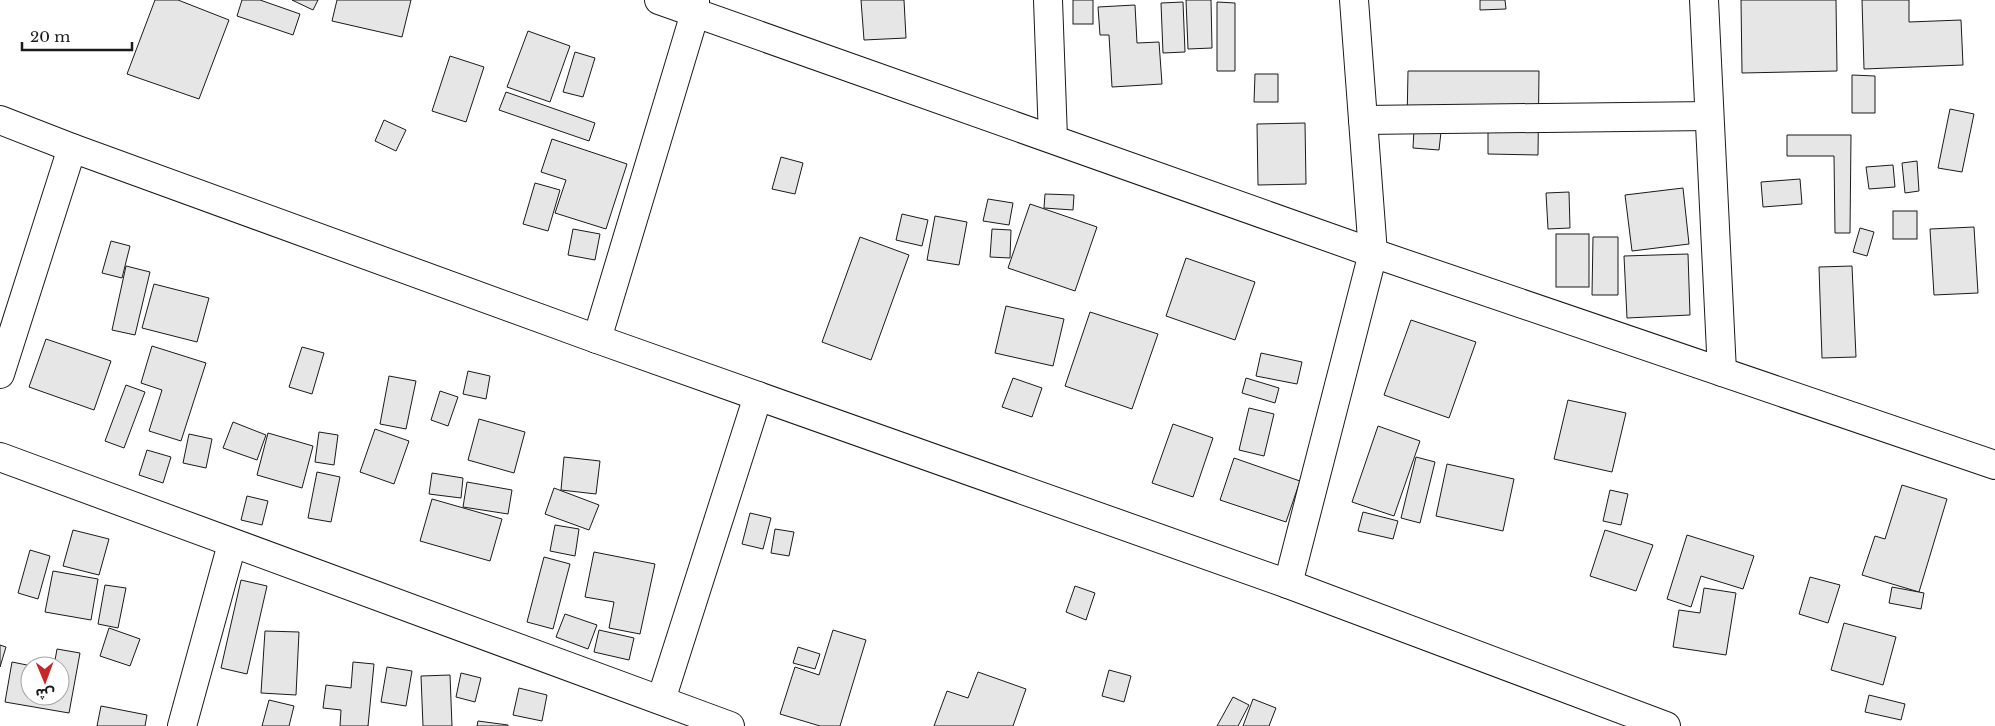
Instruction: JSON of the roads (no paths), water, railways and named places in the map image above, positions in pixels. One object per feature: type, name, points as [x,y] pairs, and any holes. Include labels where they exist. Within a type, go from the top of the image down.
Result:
[{"type":"street","points":[[659,0],[695,6],[1373,253],[1995,465]]},
{"type":"street","points":[[1048,0],[1053,138]]},
{"type":"street","points":[[1288,584],[1373,253],[1354,0]]},
{"type":"street","points":[[1704,0],[1722,372]]},
{"type":"street","points":[[597,339],[695,6]]},
{"type":"street","points":[[1363,120],[1709,116]]},
{"type":"street","points":[[0,120],[597,339],[1288,584],[1666,726]]},
{"type":"street","points":[[0,374],[72,148]]},
{"type":"street","points":[[661,700],[758,396]]},
{"type":"street","points":[[0,456],[232,544],[728,726]]},
{"type":"street","points":[[182,726],[232,544]]}]
